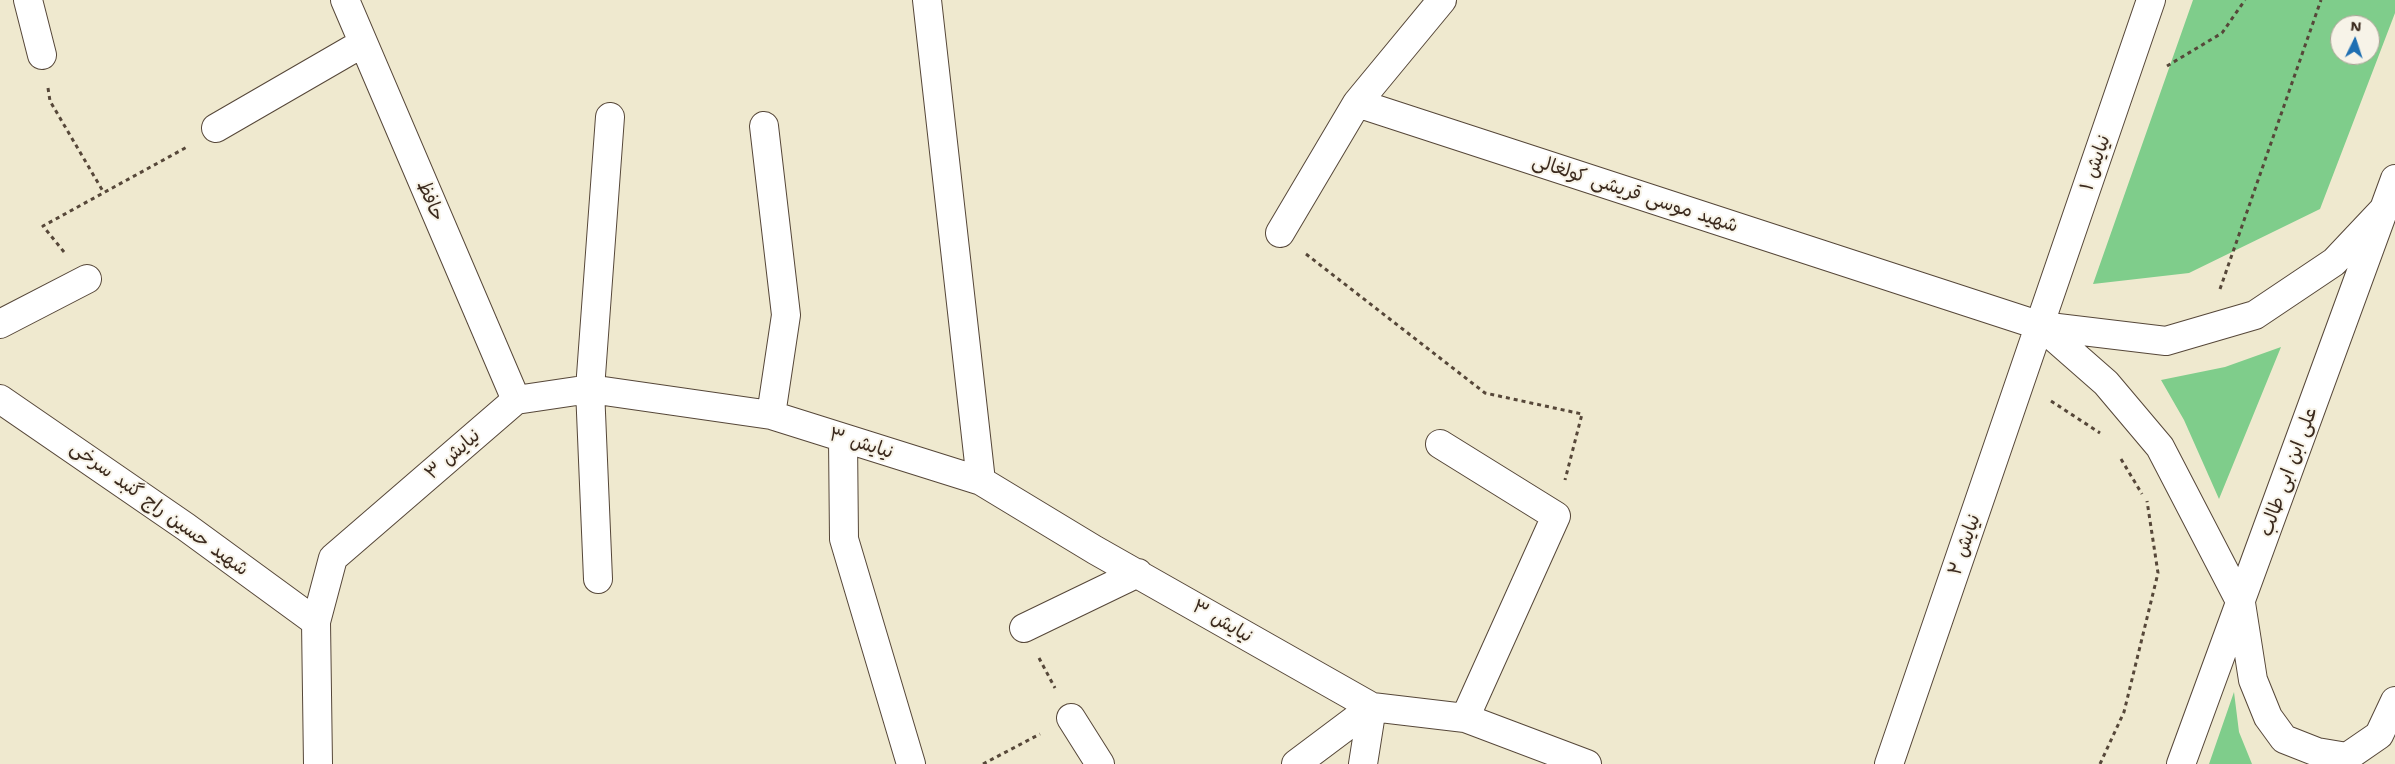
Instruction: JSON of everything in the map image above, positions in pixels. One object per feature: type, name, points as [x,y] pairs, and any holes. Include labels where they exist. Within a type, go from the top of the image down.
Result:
[{"type":"street","points":[[28,0],[42,55]]},
{"type":"street","name":"حافظ","points":[[345,0],[516,400]]},
{"type":"street","points":[[927,0],[981,481]]},
{"type":"street","points":[[1280,233],[1357,104],[1442,0]]},
{"type":"street","name":"نیایش ۱","points":[[2041,326],[2151,0]]},
{"type":"street","points":[[216,128],[363,43]]},
{"type":"street","name":"شهید موسی قریشی کولغالی","points":[[1357,104],[2041,326]]},
{"type":"street","points":[[598,579],[590,389],[610,117]]},
{"type":"street","points":[[764,126],[786,315],[771,415]]},
{"type":"street","name":"علی ابن ابی طالب","points":[[2181,764],[2395,179]]},
{"type":"street","points":[[2041,326],[2166,341],[2254,315],[2334,262],[2384,209]]},
{"type":"street","points":[[0,324],[87,279]]},
{"type":"street","points":[[2041,326],[2106,383],[2160,447],[2241,603],[2253,680],[2268,717],[2284,738],[2317,752],[2348,757],[2379,735],[2395,701]]},
{"type":"street","name":"نیایش ۲","points":[[1889,764],[2041,326]]},
{"type":"street","name":"نیایش ۳","points":[[318,764],[316,622],[333,558],[516,400],[590,389],[771,415],[981,481],[1372,707],[1465,718],[1587,764]]},
{"type":"street","name":"شهید حسین راج گنبد سرخی","points":[[0,399],[145,498],[316,622]]},
{"type":"street","points":[[843,439],[844,538],[911,764]]},
{"type":"street","points":[[1440,444],[1556,516],[1465,718]]},
{"type":"street","points":[[1024,628],[1138,573]]},
{"type":"street","points":[[1296,764],[1372,707]]},
{"type":"street","points":[[1363,764],[1372,707]]},
{"type":"street","points":[[1071,718],[1100,764]]},
{"type":"path","points":[[2166,66],[2222,33],[2245,0]]},
{"type":"path","points":[[2205,329],[2321,0]]},
{"type":"path","points":[[42,55],[50,101],[104,193]]},
{"type":"path","points":[[87,279],[43,226],[189,147]]},
{"type":"path","points":[[1280,233],[1485,393],[1582,414],[1556,516]]},
{"type":"path","points":[[2021,381],[2101,433]]},
{"type":"path","points":[[2100,764],[2124,712],[2158,573],[2147,502],[2118,454]]},
{"type":"green space","points":[[2193,0],[2395,0],[2395,13],[2380,52],[2380,15],[2330,15],[2330,65],[2375,65],[2320,209],[2189,273],[2093,284]]},
{"type":"green space","points":[[2281,347],[2219,499],[2184,420],[2161,380],[2225,367]]},
{"type":"green space","points":[[2234,692],[2239,732],[2252,764],[2209,764]]}]
